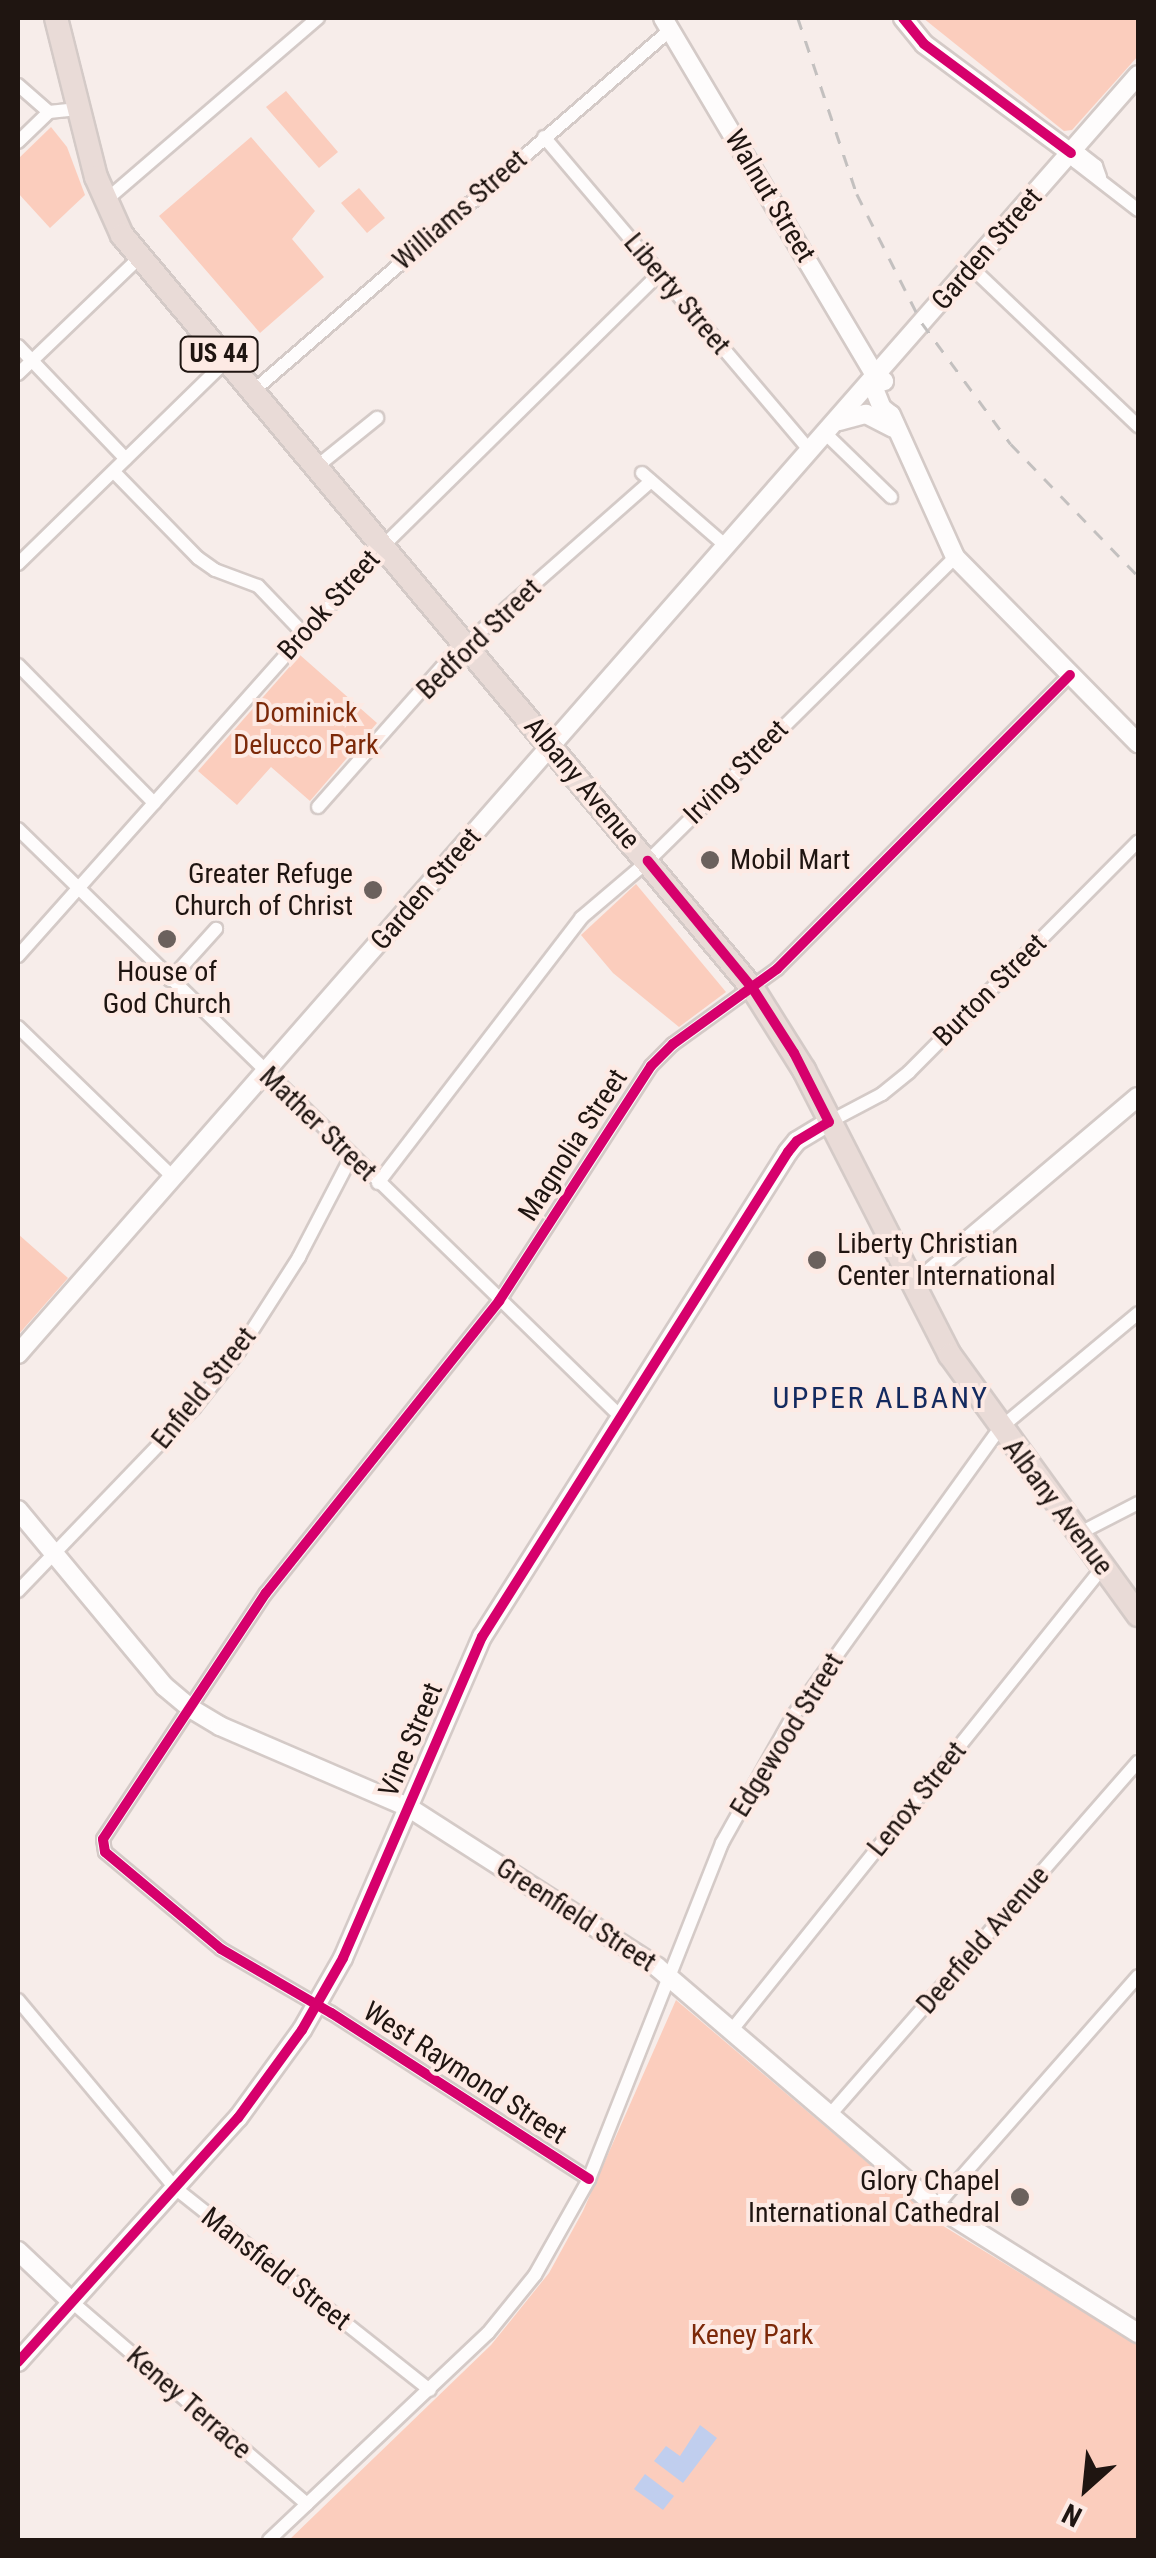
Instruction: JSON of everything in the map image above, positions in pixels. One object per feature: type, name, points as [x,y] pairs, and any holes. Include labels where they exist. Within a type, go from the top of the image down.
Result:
[{"type":"highway","name":"Albany Avenue","points":[[56,18],[105,200],[139,258],[754,989],[794,1053],[950,1356],[999,1429],[1138,1614]]},
{"type":"street","points":[[105,200],[318,18]]},
{"type":"street","points":[[903,18],[924,44],[1071,153],[1138,210]]},
{"type":"street","name":"Williams Street","points":[[251,393],[544,138],[666,24]]},
{"type":"street","name":"Walnut Street","points":[[666,24],[875,375],[886,386],[899,434],[955,557],[1138,743]]},
{"type":"street","name":"Garden Street","points":[[18,1354],[1138,76]]},
{"type":"street","points":[[18,85],[48,112]]},
{"type":"street","points":[[18,142],[48,112],[78,109]]},
{"type":"street","name":"Liberty Street","points":[[544,138],[810,451]]},
{"type":"street","points":[[18,374],[139,258]]},
{"type":"street","points":[[971,267],[1138,426]]},
{"type":"street","name":"Brook Street","points":[[18,956],[382,546],[660,273]]},
{"type":"street","points":[[18,346],[126,460]]},
{"type":"street","points":[[18,564],[225,362]]},
{"type":"street","points":[[891,496],[830,428],[866,414],[885,420],[899,434]]},
{"type":"street","points":[[315,468],[377,418]]},
{"type":"street","points":[[114,472],[198,558],[258,586],[302,633]]},
{"type":"street","name":"Bedford Street","points":[[318,807],[465,645],[647,477],[726,546]]},
{"type":"street","name":"Irving Street","points":[[378,1183],[581,918],[648,861],[955,557]]},
{"type":"street","points":[[18,665],[154,803]]},
{"type":"street","name":"Magnolia Street","points":[[101,1845],[266,1593],[499,1301],[651,1066],[673,1044],[754,989],[1070,675]]},
{"type":"street","name":"Mather Street","points":[[18,828],[621,1418]]},
{"type":"street","name":"Burton Street","points":[[828,1122],[882,1094],[909,1072],[1138,840]]},
{"type":"street","points":[[170,980],[216,929]]},
{"type":"street","points":[[18,1027],[174,1178]]},
{"type":"street","points":[[914,1286],[1138,1097]]},
{"type":"street","name":"Vine Street","points":[[18,2362],[255,2097],[317,2005],[344,1958],[475,1648],[788,1152],[797,1141],[828,1122]]},
{"type":"street","name":"Enfield Street","points":[[18,1591],[194,1408],[240,1351],[298,1257],[351,1156]]},
{"type":"street","name":"Edgewood Street","points":[[270,2540],[488,2333],[536,2275],[589,2179],[722,1843],[752,1782],[792,1716],[999,1429],[1138,1313]]},
{"type":"street","points":[[1078,1534],[1138,1502]]},
{"type":"street","name":"Greenfield Street","points":[[18,1510],[164,1686],[190,1708],[220,1726],[408,1807],[670,1977],[828,2117],[936,2206],[1138,2333]]},
{"type":"street","name":"Lenox Street","points":[[731,2032],[1104,1566]]},
{"type":"street","name":"Deerfield Avenue","points":[[828,2117],[1138,1762]]},
{"type":"street","name":"West Raymond Street","points":[[101,1845],[221,1949],[317,2005],[589,2179]]},
{"type":"street","points":[[936,2206],[1138,1976]]},
{"type":"street","name":"Mansfield Street","points":[[18,2000],[174,2188],[430,2390]]},
{"type":"street","points":[[18,2250],[72,2302]]},
{"type":"street","name":"Keney Terrace","points":[[72,2302],[307,2504]]},
{"type":"green space","points":[[923,18],[1138,18],[1138,56],[1072,130],[1064,131]]},
{"type":"green space","points":[[286,91],[338,152],[319,168],[266,107]]},
{"type":"green space","points":[[51,127],[67,147],[85,195],[50,228],[18,193],[18,159]]},
{"type":"green space","points":[[251,137],[315,211],[292,239],[324,277],[260,333],[159,216]]},
{"type":"green space","points":[[359,188],[385,218],[367,233],[341,203]]},
{"type":"green space","name":"Dominick Delucco Park","points":[[300,655],[377,723],[310,801],[271,767],[237,805],[198,771]]},
{"type":"green space","points":[[636,884],[726,992],[679,1027],[613,973],[581,935]]},
{"type":"green space","points":[[18,1234],[68,1278],[18,1335]]},
{"type":"green space","name":"Keney Park","points":[[676,2000],[940,2224],[1138,2345],[1138,2540],[289,2540],[491,2345],[549,2273],[583,2211]]},
{"type":"water","points":[[700,2425],[717,2438],[683,2483],[654,2461],[666,2446],[680,2456]]},
{"type":"water","points":[[645,2474],[674,2496],[663,2510],[634,2489]]},
{"type":"railway","points":[[798,18],[857,194],[922,323],[1011,444],[1138,576]]},
{"type":"cycle path","points":[[903,18],[924,44],[1071,153]]},
{"type":"cycle path","points":[[589,2179],[331,2013],[221,1949],[105,1852],[103,1839],[266,1593],[499,1301],[651,1066],[673,1044],[777,969],[1070,675]]},
{"type":"cycle path","points":[[18,2362],[238,2118],[302,2030],[343,1958],[482,1637],[788,1152],[797,1141],[829,1122],[794,1053],[753,989],[648,861]]},
{"type":"place","name":"Mobil Mart","points":[[710,860]]},
{"type":"place","name":"Greater Refuge Church of Christ","points":[[373,890]]},
{"type":"place","name":"House of God Church","points":[[167,939]]},
{"type":"place","name":"Liberty Christian Center International","points":[[817,1260]]},
{"type":"place","name":"Glory Chapel International Cathedral","points":[[1020,2197]]},
{"type":"district","name":"UPPER ALBANY","points":[[881,1398]]}]
